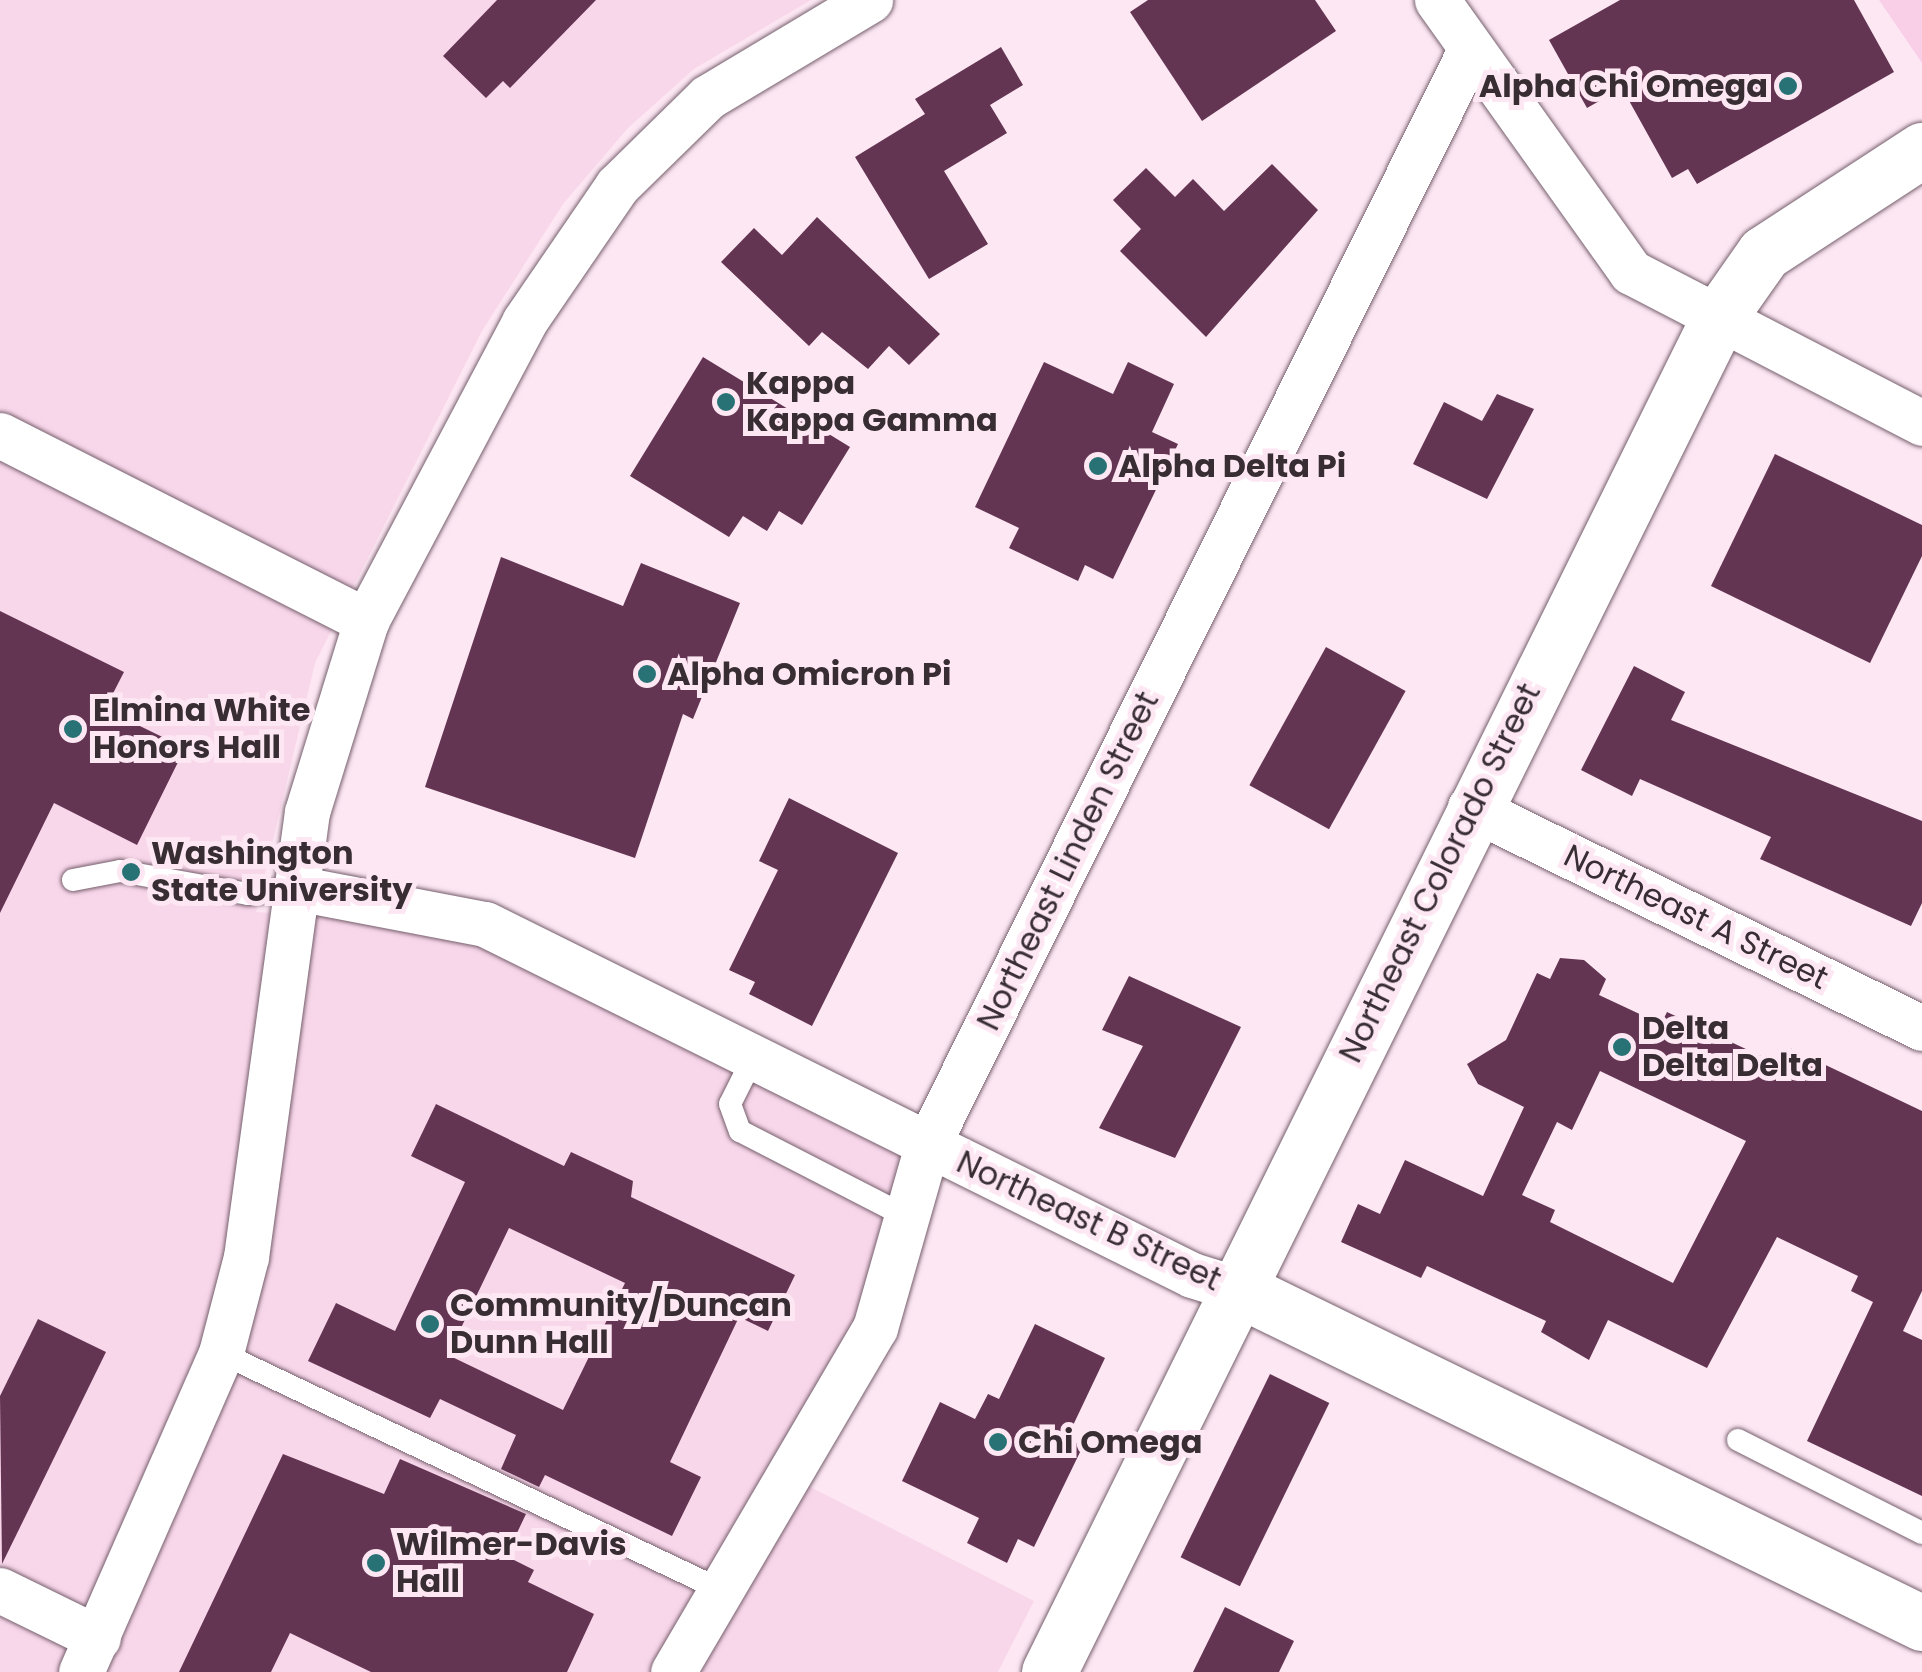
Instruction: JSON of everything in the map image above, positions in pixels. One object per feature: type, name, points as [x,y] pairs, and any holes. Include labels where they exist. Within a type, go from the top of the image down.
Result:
[{"type":"street","points":[[0,1590],[90,1655],[221,1353],[246,1257],[296,888],[322,739],[366,622],[524,322],[616,186],[708,97],[870,0]]},
{"type":"street","points":[[1437,0],[1631,272],[1922,423]]},
{"type":"street","name":"Northeast Linden Street","points":[[672,1672],[876,1328],[927,1146],[1470,50]]},
{"type":"street","name":"Northeast Colorado Street","points":[[1050,1672],[1240,1290],[1470,807],[1720,317],[1764,253],[1922,150]]},
{"type":"street","points":[[0,435],[366,622]]},
{"type":"street","name":"Northeast A Street","points":[[1470,807],[1922,1028]]},
{"type":"street","name":"Northeast B Street","points":[[296,888],[486,924],[927,1146],[1192,1275],[1240,1290],[1922,1624]]},
{"type":"lane","points":[[73,880],[120,871],[248,894],[296,888]]},
{"type":"lane","points":[[752,1060],[730,1104],[740,1132],[909,1218]]},
{"type":"lane","points":[[221,1353],[719,1589]]},
{"type":"lane","points":[[1738,1440],[1922,1533]]},
{"type":"shaded area","name":"Washington State University","points":[[0,0],[811,0],[694,69],[628,128],[563,204],[482,331],[315,663],[256,912],[379,920],[478,943],[906,1156],[860,1321],[777,1470],[1034,1601],[998,1672],[0,1672]]},
{"type":"shaded area","points":[[1879,0],[1922,0],[1922,63]]},
{"type":"building","points":[[497,0],[596,0],[510,88],[503,81],[486,98],[443,56]]},
{"type":"building","points":[[1148,0],[1315,0],[1336,31],[1202,121],[1130,12]]},
{"type":"building","name":"Alpha Chi Omega","points":[[1620,0],[1854,0],[1894,72],[1697,184],[1688,169],[1672,178],[1622,88],[1587,108],[1549,40]]},
{"type":"building","points":[[1001,47],[1023,85],[990,105],[1007,133],[944,171],[988,244],[929,279],[855,157],[925,114],[915,99]]},
{"type":"building","points":[[1272,164],[1318,210],[1206,337],[1120,251],[1141,229],[1113,200],[1146,168],[1175,197],[1193,179],[1224,211]]},
{"type":"building","points":[[817,217],[940,334],[909,365],[889,346],[868,369],[822,332],[809,346],[721,262],[754,228],[782,255]]},
{"type":"building","name":"Kappa Kappa Gamma","points":[[703,357],[850,447],[802,525],[779,511],[767,531],[743,516],[729,537],[630,476]]},
{"type":"building","name":"Alpha Delta Pi","points":[[1044,362],[1113,394],[1128,362],[1174,384],[1152,432],[1178,444],[1113,579],[1085,565],[1078,581],[1009,548],[1019,528],[975,507]]},
{"type":"building","points":[[1497,394],[1534,409],[1487,499],[1413,464],[1444,402],[1482,421]]},
{"type":"building","points":[[1775,454],[1922,525],[1922,556],[1870,663],[1711,586]]},
{"type":"building","points":[[501,557],[623,606],[641,563],[740,603],[693,719],[683,714],[635,858],[425,787]]},
{"type":"building","name":"Elmina White Honors Hall","points":[[0,611],[124,672],[105,709],[185,748],[137,845],[54,803],[0,913]]},
{"type":"building","points":[[1326,647],[1406,691],[1329,829],[1249,785]]},
{"type":"building","points":[[1634,666],[1685,692],[1671,720],[1922,821],[1922,903],[1911,926],[1760,859],[1771,837],[1640,779],[1632,796],[1581,770]]},
{"type":"building","points":[[789,798],[898,853],[812,1026],[749,994],[755,982],[729,970],[778,870],[759,861]]},
{"type":"building","points":[[1560,958],[1584,960],[1606,979],[1599,995],[1661,1024],[1667,1012],[1782,1066],[1790,1048],[1922,1111],[1922,1291],[1903,1331],[1922,1340],[1922,1496],[1807,1441],[1873,1302],[1851,1291],[1858,1276],[1777,1237],[1707,1368],[1608,1320],[1589,1360],[1541,1332],[1546,1321],[1427,1266],[1421,1278],[1341,1242],[1358,1204],[1380,1214],[1405,1160],[1483,1196],[1524,1107],[1478,1084],[1467,1064],[1506,1040],[1537,973],[1550,979]],"holes":[[[1600,1071],[1746,1141],[1673,1283],[1550,1222],[1555,1210],[1522,1195],[1557,1122],[1572,1130]]]},
{"type":"building","points":[[1129,976],[1241,1027],[1175,1158],[1099,1128],[1143,1046],[1102,1030]]},
{"type":"building","name":"Community/Duncan Dunn Hall","points":[[436,1104],[564,1166],[571,1152],[633,1181],[631,1197],[795,1275],[768,1331],[739,1317],[670,1462],[701,1477],[672,1536],[545,1475],[539,1487],[501,1469],[516,1435],[440,1399],[430,1418],[308,1361],[336,1303],[395,1331],[465,1182],[411,1156]],"holes":[[[509,1228],[625,1283],[563,1410],[448,1355]]]},
{"type":"building","points":[[38,1319],[106,1352],[2,1564],[0,1396]]},
{"type":"building","name":"Chi Omega","points":[[1035,1324],[1105,1358],[1067,1438],[1083,1446],[1034,1547],[1018,1539],[1007,1563],[967,1543],[979,1518],[902,1481],[940,1402],[975,1419],[988,1394],[999,1399]]},
{"type":"building","points":[[1270,1374],[1329,1403],[1240,1586],[1181,1557]]},
{"type":"building","name":"Wilmer-Davis Hall","points":[[283,1454],[384,1494],[400,1459],[526,1514],[506,1556],[534,1570],[528,1582],[594,1614],[567,1672],[371,1672],[290,1633],[271,1672],[179,1672]]},
{"type":"building","points":[[1225,1607],[1294,1641],[1279,1672],[1193,1672]]},
{"type":"place","name":"Alpha Chi Omega","points":[[1788,86]]},
{"type":"place","name":"Kappa Kappa Gamma","points":[[726,402]]},
{"type":"place","name":"Alpha Delta Pi","points":[[1098,466]]},
{"type":"place","name":"Alpha Omicron Pi","points":[[647,674]]},
{"type":"place","name":"Elmina White Honors Hall","points":[[73,729]]},
{"type":"place","name":"Washington State University","points":[[131,872]]},
{"type":"place","name":"Delta Delta Delta","points":[[1622,1047]]},
{"type":"place","name":"Community/Duncan Dunn Hall","points":[[430,1324]]},
{"type":"place","name":"Chi Omega","points":[[998,1442]]},
{"type":"place","name":"Wilmer-Davis Hall","points":[[376,1563]]}]
